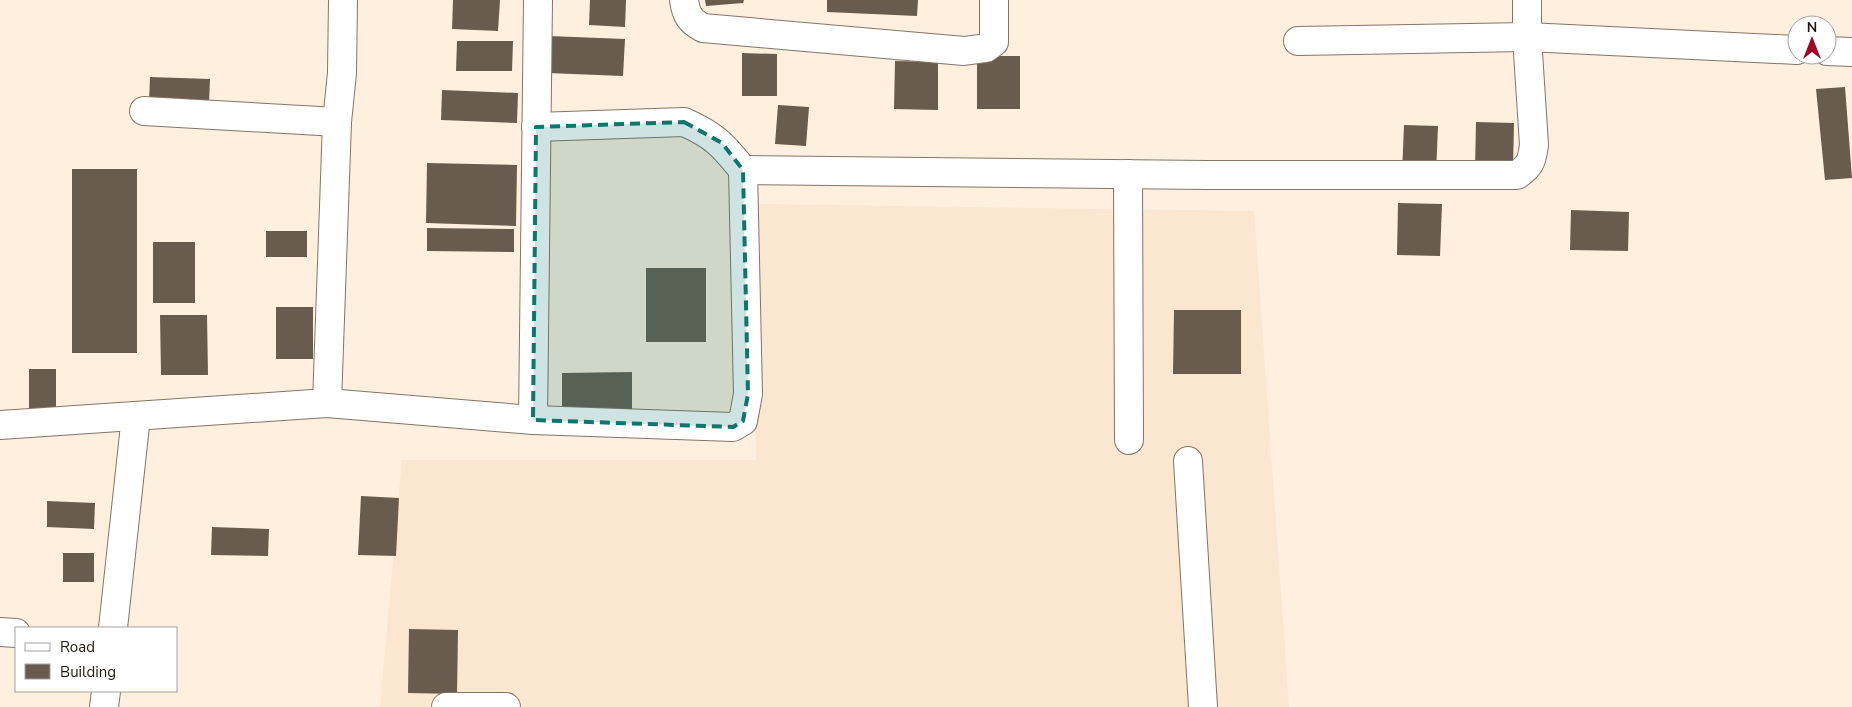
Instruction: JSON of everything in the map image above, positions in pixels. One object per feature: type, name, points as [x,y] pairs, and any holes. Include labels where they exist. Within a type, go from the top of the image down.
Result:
[{"type":"street","points":[[327,403],[337,122],[342,73],[343,0]]},
{"type":"street","points":[[533,420],[538,0]]},
{"type":"street","points":[[684,0],[691,22],[703,28],[964,51],[986,48],[994,42],[994,0]]},
{"type":"street","points":[[743,170],[1128,174],[1517,175],[1527,168],[1532,159],[1534,145],[1527,37],[1527,0]]},
{"type":"street","points":[[1298,41],[1527,37],[1787,50]]},
{"type":"street","points":[[1837,51],[1852,52]]},
{"type":"street","points":[[144,111],[337,122]]},
{"type":"street","points":[[0,425],[327,403],[533,420],[733,427],[743,421],[748,394],[743,170],[722,143],[699,128],[684,122],[536,127]]},
{"type":"street","points":[[1128,174],[1129,440]]},
{"type":"street","points":[[113,627],[136,416]]},
{"type":"street","points":[[1188,462],[1203,707]]},
{"type":"street","points":[[0,632],[15,633]]},
{"type":"street","points":[[104,707],[106,692]]},
{"type":"street","points":[[446,707],[506,707]]},
{"type":"highlighted area","points":[[684,122],[722,143],[743,170],[748,394],[743,421],[733,427],[533,420],[536,127]]},
{"type":"shaded area","points":[[754,204],[1254,211],[1289,707],[380,707],[402,460],[756,460]]},
{"type":"building","points":[[453,0],[500,0],[498,31],[452,29]]},
{"type":"building","points":[[590,0],[626,0],[625,27],[589,25]]},
{"type":"building","points":[[705,0],[744,0],[743,3],[706,6]]},
{"type":"building","points":[[827,0],[918,0],[917,16],[827,12]]},
{"type":"building","points":[[549,36],[625,39],[623,76],[547,73]]},
{"type":"building","points":[[457,41],[513,41],[512,71],[456,71]]},
{"type":"building","points":[[742,53],[777,54],[777,96],[742,96]]},
{"type":"building","points":[[977,56],[1020,56],[1020,109],[977,109]]},
{"type":"building","points":[[895,61],[938,62],[938,110],[894,109]]},
{"type":"building","points":[[150,77],[210,79],[209,104],[149,102]]},
{"type":"building","points":[[1845,87],[1852,178],[1825,180],[1816,89]]},
{"type":"building","points":[[442,90],[518,93],[517,123],[441,120]]},
{"type":"building","points":[[778,105],[809,107],[806,146],[775,144]]},
{"type":"building","points":[[1476,122],[1514,123],[1513,170],[1475,169]]},
{"type":"building","points":[[1404,125],[1438,126],[1436,174],[1402,173]]},
{"type":"building","points":[[427,163],[517,165],[516,226],[426,223]]},
{"type":"building","points":[[72,169],[137,169],[137,353],[72,353]]},
{"type":"building","points":[[1398,203],[1442,204],[1440,256],[1397,255]]},
{"type":"building","points":[[1571,210],[1629,212],[1628,251],[1570,250]]},
{"type":"building","points":[[427,228],[514,229],[514,252],[427,251]]},
{"type":"building","points":[[266,231],[307,231],[307,257],[266,257]]},
{"type":"building","points":[[153,242],[195,242],[195,303],[153,303]]},
{"type":"building","points":[[646,268],[706,268],[706,342],[646,342]]},
{"type":"building","points":[[276,307],[313,307],[313,359],[276,359]]},
{"type":"building","points":[[1174,310],[1241,310],[1241,374],[1173,374]]},
{"type":"building","points":[[160,315],[207,315],[208,375],[161,375]]},
{"type":"building","points":[[29,369],[56,369],[56,412],[29,412]]},
{"type":"building","points":[[632,372],[632,420],[562,420],[562,373]]},
{"type":"building","points":[[361,496],[399,498],[396,556],[358,555]]},
{"type":"building","points":[[47,501],[95,503],[94,529],[47,527]]},
{"type":"building","points":[[212,527],[269,529],[268,556],[211,555]]},
{"type":"building","points":[[63,553],[94,553],[94,582],[63,582]]},
{"type":"building","points":[[409,629],[458,630],[457,694],[408,693]]}]
